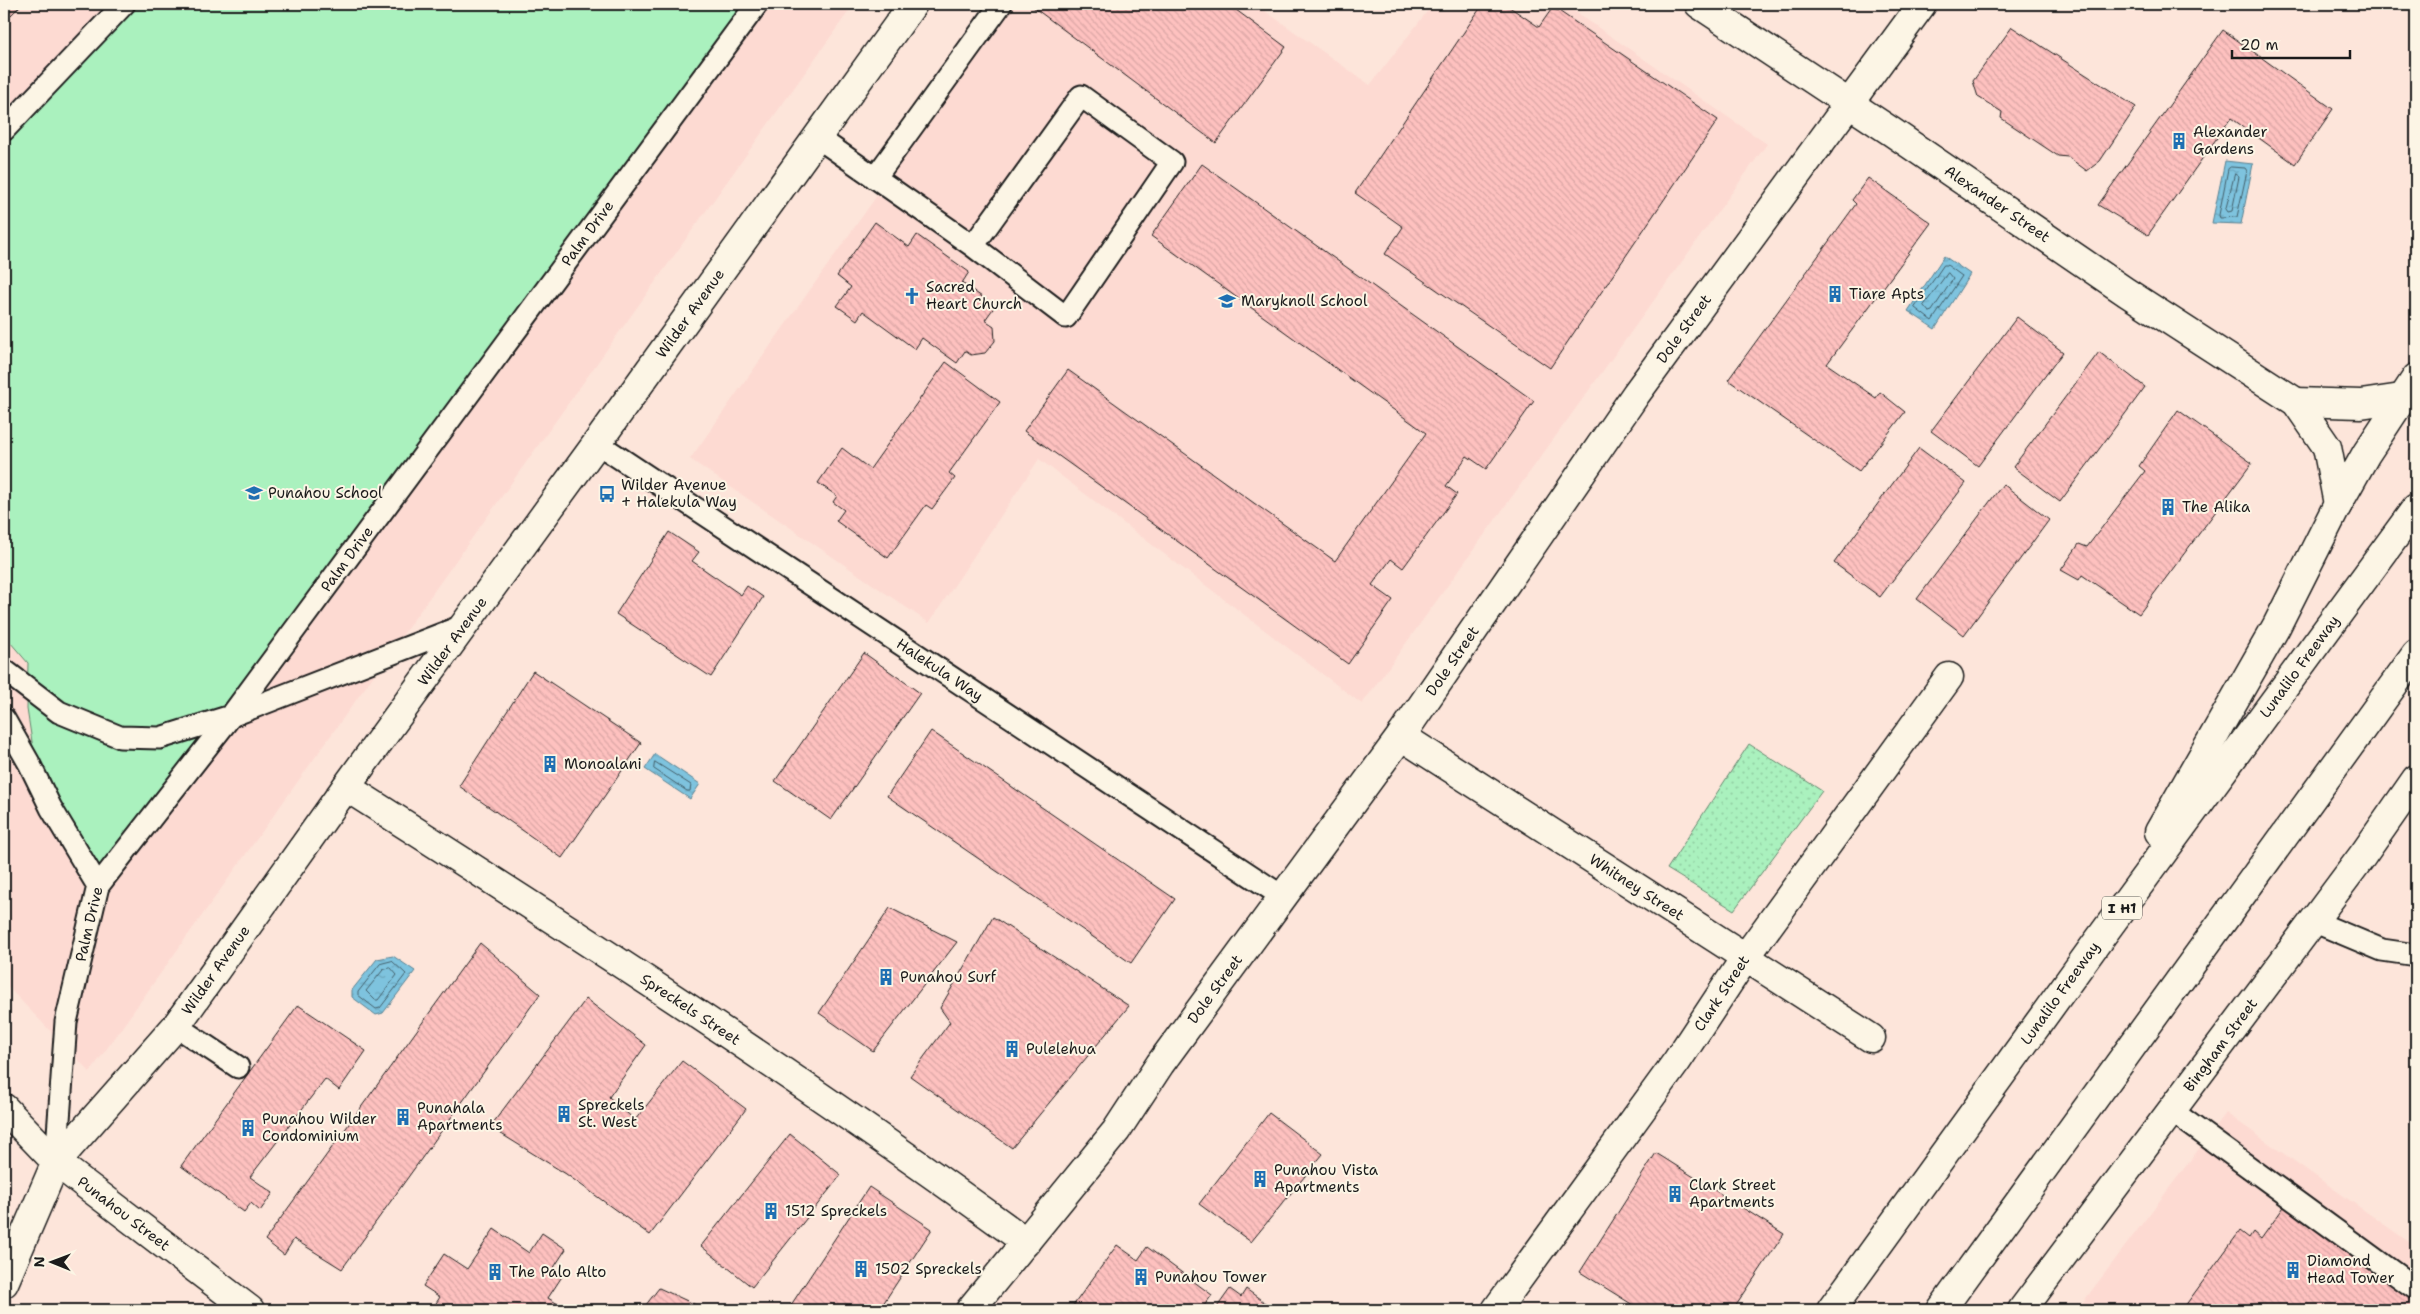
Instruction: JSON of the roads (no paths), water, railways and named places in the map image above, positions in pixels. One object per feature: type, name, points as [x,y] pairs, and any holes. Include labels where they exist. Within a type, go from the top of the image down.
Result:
[{"type":"main road","name":"Wilder Avenue","points":[[4,1283],[56,1162],[176,1026],[346,787],[597,444],[913,4]]},
{"type":"main road","name":"Alexander Street","points":[[1699,4],[1848,102],[2126,292],[2296,402],[2327,447],[2338,504]]},
{"type":"main road","name":"Dole Street","points":[[970,1310],[1116,1132],[1160,1064],[1401,736],[1636,394],[1803,169],[1848,102],[1922,4]]},
{"type":"main road","points":[[2296,402],[2361,404],[2409,388]]},
{"type":"main road","points":[[2095,945],[2276,627],[2338,504],[2366,454],[2409,388]]},
{"type":"main road","name":"Lunalilo Freeway","points":[[1831,1310],[2095,945],[2416,508]]},
{"type":"main road","points":[[1941,1310],[2416,654]]},
{"type":"main road","name":"Clark Street","points":[[1496,1310],[1677,1061],[1746,958],[1948,677]]},
{"type":"main road","name":"Whitney Street","points":[[1401,736],[1871,1038]]},
{"type":"main road","name":"Bingham Street","points":[[2022,1310],[2313,921],[2416,779]]},
{"type":"main road","name":"Spreckels Street","points":[[346,787],[648,982],[924,1168],[1026,1242]]},
{"type":"main road","name":"Punahou Street","points":[[4,1108],[56,1162],[250,1310]]},
{"type":"lane","points":[[4,130],[124,4]]},
{"type":"lane","name":"Palm Drive","points":[[56,1162],[66,1022],[98,886],[230,716],[757,4]]},
{"type":"lane","points":[[875,178],[1001,4]]},
{"type":"lane","points":[[817,137],[973,246],[1066,317],[1172,162],[1081,96],[973,246]]},
{"type":"lane","name":"Halekula Way","points":[[597,444],[1283,897]]},
{"type":"lane","points":[[4,670],[59,712],[120,737],[160,738],[230,716],[367,661],[465,625]]},
{"type":"lane","points":[[4,719],[29,763],[51,808],[98,886]]},
{"type":"lane","points":[[2313,921],[2382,950],[2416,955]]},
{"type":"lane","points":[[176,1026],[238,1068]]},
{"type":"lane","points":[[2172,1111],[2416,1289]]},
{"type":"water","points":[[2225,161],[2253,164],[2241,224],[2212,223]]},
{"type":"water","points":[[1944,256],[1970,274],[1935,329],[1908,311]]},
{"type":"water","points":[[655,754],[700,784],[690,799],[645,769]]},
{"type":"water","points":[[393,956],[415,971],[383,1013],[376,1015],[352,997],[352,990],[377,959]]},
{"type":"place","name":"Alexander Gardens","points":[[2179,141]]},
{"type":"place","name":"Tiare Apts","points":[[1835,294]]},
{"type":"place","name":"Sacred Heart Church","points":[[912,296]]},
{"type":"place","name":"Maryknoll School","points":[[1227,301]]},
{"type":"place","name":"Punahou School","points":[[254,493]]},
{"type":"place","name":"Wilder Avenue + Halekula Way","points":[[607,494]]},
{"type":"place","name":"The Alika","points":[[2168,507]]},
{"type":"place","name":"Monoalani","points":[[550,764]]},
{"type":"place","name":"Punahou Surf","points":[[886,977]]},
{"type":"place","name":"Pulelehua","points":[[1012,1049]]},
{"type":"place","name":"Spreckels St. West","points":[[564,1114]]},
{"type":"place","name":"Punahala Apartments","points":[[403,1117]]},
{"type":"place","name":"Punahou Wilder Condominium","points":[[248,1128]]},
{"type":"place","name":"Punahou Vista Apartments","points":[[1260,1179]]},
{"type":"place","name":"Clark Street Apartments","points":[[1675,1194]]},
{"type":"place","name":"1512 Spreckels","points":[[771,1211]]},
{"type":"place","name":"1502 Spreckels","points":[[861,1269]]},
{"type":"place","name":"Diamond Head Tower","points":[[2293,1270]]},
{"type":"place","name":"The Palo Alto","points":[[495,1272]]},
{"type":"place","name":"Punahou Tower","points":[[1141,1277]]}]
